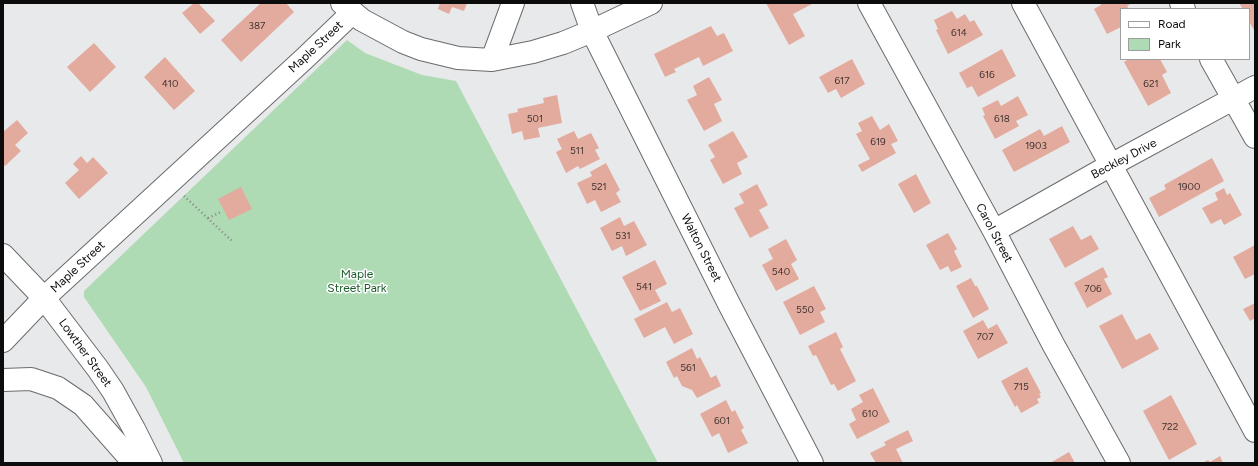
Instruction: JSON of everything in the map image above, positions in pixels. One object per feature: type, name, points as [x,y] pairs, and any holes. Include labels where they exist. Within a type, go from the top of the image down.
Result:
[{"type":"main road","points":[[492,60],[513,3]]},
{"type":"main road","name":"Walton Street","points":[[582,3],[592,31],[729,304],[812,463]]},
{"type":"main road","name":"Maple Street","points":[[3,341],[44,298],[299,63],[347,8],[362,20],[403,42],[421,49],[458,58],[492,60],[533,52],[563,43],[651,3]]},
{"type":"main road","name":"Carol Street","points":[[869,3],[1119,463]]},
{"type":"main road","points":[[1023,3],[1255,431]]},
{"type":"main road","points":[[1212,60],[1255,137]]},
{"type":"main road","name":"Beckley Drive","points":[[994,231],[1111,165],[1255,87]]},
{"type":"main road","name":"Lowther Street","points":[[3,255],[44,298],[98,369],[134,429],[151,463]]},
{"type":"main road","points":[[3,380],[31,379],[58,388],[83,405],[134,463]]},
{"type":"path","points":[[183,194],[232,241]]},
{"type":"path","points":[[208,218],[221,212]]},
{"type":"green space","name":"Maple Street Park","points":[[347,40],[365,53],[422,75],[456,81],[658,463],[184,463],[146,387],[84,297],[84,291]]},
{"type":"building","points":[[194,3],[198,3],[215,21],[200,34],[182,13]]},
{"type":"building","points":[[261,3],[286,3],[294,12],[241,62],[221,40]]},
{"type":"building","points":[[440,3],[467,3],[464,11],[452,7],[449,14],[438,9]]},
{"type":"building","points":[[766,3],[811,3],[812,4],[793,14],[805,36],[789,45]]},
{"type":"building","points":[[1100,3],[1132,3],[1127,6],[1128,8],[1120,8],[1120,28],[1107,34],[1094,9],[1101,5]]},
{"type":"building","points":[[1239,3],[1255,3],[1255,32],[1250,23],[1250,8],[1242,8]]},
{"type":"building","points":[[952,11],[957,19],[965,14],[970,22],[974,20],[983,35],[948,54],[936,30],[938,29],[934,20]]},
{"type":"building","points":[[711,26],[717,36],[724,33],[733,51],[703,66],[699,57],[674,69],[676,72],[665,77],[654,54]]},
{"type":"building","points":[[94,43],[116,67],[90,92],[67,67]]},
{"type":"building","points":[[1002,49],[1016,76],[978,97],[972,86],[967,88],[959,73]]},
{"type":"building","points":[[165,57],[195,91],[174,110],[144,77]]},
{"type":"building","points":[[852,59],[865,84],[841,98],[836,89],[828,93],[819,77]]},
{"type":"building","points":[[1127,60],[1161,60],[1167,72],[1162,75],[1171,93],[1148,106],[1124,62]]},
{"type":"building","points":[[709,77],[722,100],[714,104],[722,121],[704,131],[687,100],[697,95],[693,86]]},
{"type":"building","points":[[557,95],[562,123],[538,128],[540,137],[524,140],[522,131],[512,134],[508,114],[518,112],[517,109],[544,103],[543,98]]},
{"type":"building","points":[[1018,96],[1028,115],[1016,121],[1019,126],[995,139],[983,116],[985,115],[982,108],[998,100],[1001,106]]},
{"type":"building","points":[[872,116],[880,130],[889,124],[898,141],[891,144],[896,153],[862,172],[858,165],[870,159],[856,134],[862,131],[858,123]]},
{"type":"building","points":[[17,120],[28,133],[15,145],[21,151],[5,166],[3,164],[3,132]]},
{"type":"building","points":[[1062,126],[1070,142],[1014,172],[1002,150],[1040,129],[1044,136]]},
{"type":"building","points":[[574,131],[578,139],[591,133],[599,148],[595,150],[600,159],[580,169],[578,166],[566,173],[556,152],[562,149],[557,139]]},
{"type":"building","points":[[733,131],[748,157],[737,163],[742,174],[723,184],[710,160],[715,157],[708,145]]},
{"type":"building","points":[[81,156],[87,163],[93,157],[108,173],[79,199],[65,183],[79,170],[73,164]]},
{"type":"building","points":[[1212,158],[1224,181],[1159,217],[1149,198],[1166,189],[1164,185]]},
{"type":"building","points":[[606,163],[620,190],[616,193],[621,202],[601,212],[595,200],[587,204],[577,183],[592,176],[590,172]]},
{"type":"building","points":[[916,174],[931,203],[914,213],[898,184]]},
{"type":"building","points":[[757,184],[768,205],[759,210],[769,228],[750,238],[734,208],[744,203],[739,194]]},
{"type":"building","points":[[241,187],[252,209],[229,220],[218,199]]},
{"type":"building","points":[[1224,188],[1227,195],[1230,193],[1242,215],[1224,225],[1221,219],[1211,224],[1202,208],[1218,200],[1215,193]]},
{"type":"building","points":[[620,217],[624,226],[634,221],[647,245],[626,256],[622,246],[612,251],[600,228]]},
{"type":"building","points":[[1073,226],[1081,240],[1091,235],[1099,249],[1065,268],[1049,239]]},
{"type":"building","points":[[948,233],[957,249],[954,251],[962,267],[951,272],[948,266],[940,270],[926,245]]},
{"type":"building","points":[[786,239],[797,260],[791,264],[799,279],[776,291],[762,265],[773,259],[768,249]]},
{"type":"building","points":[[1255,245],[1255,274],[1245,279],[1233,257]]},
{"type":"building","points":[[655,260],[667,284],[655,290],[661,301],[640,311],[622,277]]},
{"type":"building","points":[[1103,267],[1108,277],[1104,279],[1112,294],[1087,308],[1074,283]]},
{"type":"building","points":[[971,278],[989,309],[973,318],[956,286]]},
{"type":"building","points":[[814,286],[826,309],[820,312],[825,322],[800,335],[783,302]]},
{"type":"building","points":[[667,302],[672,312],[680,308],[693,334],[674,344],[665,327],[644,338],[634,319]]},
{"type":"building","points":[[1255,303],[1255,318],[1250,321],[1243,309]]},
{"type":"building","points":[[1122,314],[1136,340],[1150,333],[1159,349],[1122,369],[1099,326]]},
{"type":"building","points":[[983,320],[988,329],[997,324],[1008,343],[978,359],[963,331]]},
{"type":"building","points":[[836,332],[843,347],[840,349],[856,381],[838,391],[834,384],[831,385],[816,355],[813,356],[808,346]]},
{"type":"building","points":[[692,348],[697,359],[700,357],[711,378],[716,375],[721,386],[697,398],[692,390],[682,386],[677,376],[674,378],[666,362]]},
{"type":"building","points":[[1027,367],[1041,393],[1039,394],[1041,397],[1037,399],[1039,403],[1021,413],[1017,405],[1015,407],[1001,381]]},
{"type":"building","points":[[873,388],[890,422],[857,439],[849,424],[856,420],[851,409],[863,402],[859,395]]},
{"type":"building","points":[[1171,395],[1197,444],[1169,460],[1143,411]]},
{"type":"building","points":[[726,400],[732,412],[735,410],[744,428],[741,430],[748,443],[728,453],[719,433],[712,437],[700,414]]},
{"type":"building","points":[[908,430],[913,441],[896,449],[903,463],[876,463],[870,453],[886,445],[884,442]]},
{"type":"building","points":[[1069,452],[1075,463],[1050,463]]},
{"type":"building","points":[[1220,456],[1223,463],[1202,463],[1208,460],[1210,462]]}]
